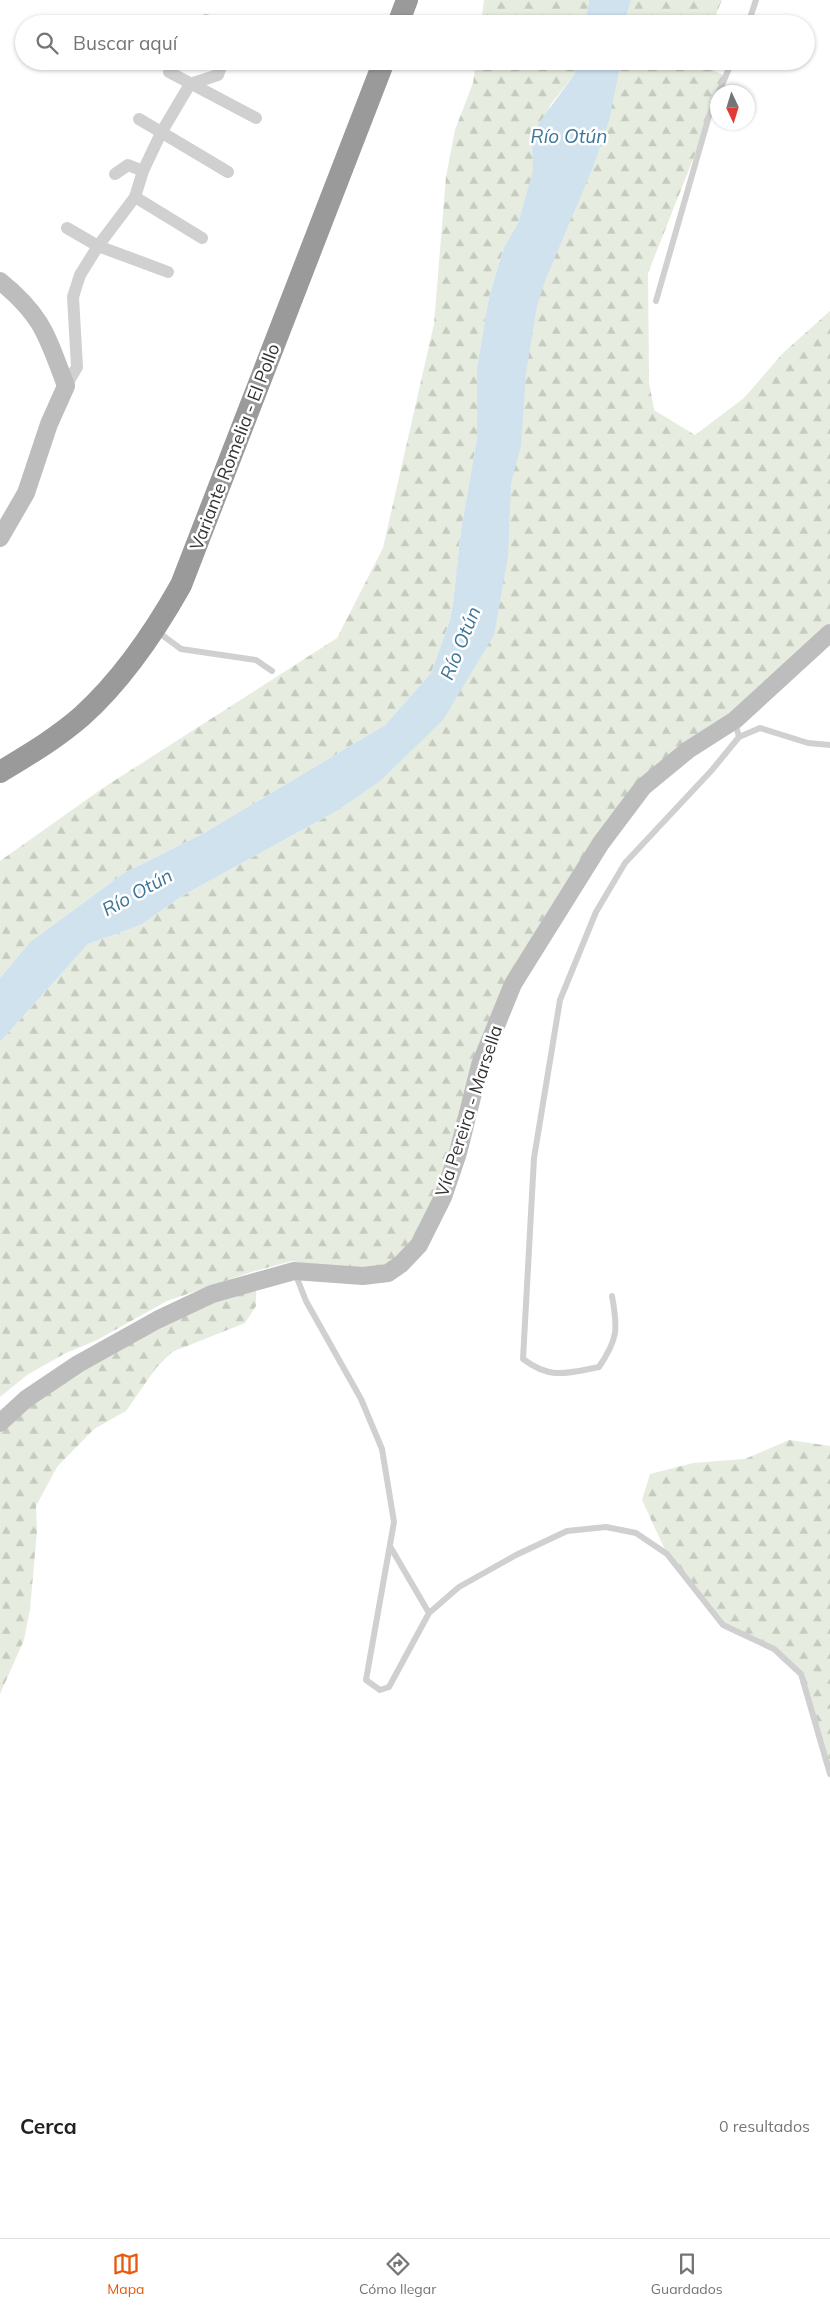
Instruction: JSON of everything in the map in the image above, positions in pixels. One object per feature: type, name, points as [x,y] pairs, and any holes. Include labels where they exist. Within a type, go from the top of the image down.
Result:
[{"type":"highway","points":[[401,15],[407,0]]},
{"type":"highway","name":"Variante Romelia - El Pollo","points":[[0,772],[48,743],[82,716],[135,658],[181,585],[381,70]]},
{"type":"main road","points":[[0,280],[20,297],[35,314],[46,334],[66,386],[49,424],[26,493],[0,538]]},
{"type":"main road","name":"Vía Pereira - Marsella","points":[[0,1422],[26,1399],[78,1364],[157,1320],[212,1294],[294,1271],[364,1276],[388,1273],[401,1264],[418,1245],[443,1197],[458,1153],[480,1065],[513,984],[601,843],[643,787],[688,750],[735,720],[830,632]]},
{"type":"street","points":[[66,386],[77,367],[74,297],[80,275],[98,246],[135,197],[143,171],[161,133],[190,84],[218,74],[220,70]]},
{"type":"street","points":[[169,72],[256,118]]},
{"type":"street","points":[[139,118],[228,172]]},
{"type":"street","points":[[115,174],[128,165],[143,171]]},
{"type":"street","points":[[135,197],[202,238]]},
{"type":"street","points":[[67,228],[98,246],[168,272]]},
{"type":"lane","points":[[751,15],[756,0]]},
{"type":"lane","points":[[722,85],[728,70]]},
{"type":"lane","points":[[656,301],[710,114]]},
{"type":"lane","points":[[154,630],[181,649],[256,660],[272,670]]},
{"type":"lane","points":[[735,720],[739,738]]},
{"type":"lane","points":[[612,1296],[616,1320],[612,1347],[599,1367],[564,1374],[538,1370],[523,1359],[534,1158],[560,1000],[596,912],[625,863],[712,770],[739,738],[760,728],[808,743],[830,745]]},
{"type":"lane","points":[[294,1271],[306,1301],[361,1399],[382,1449],[394,1522],[376,1630],[366,1670],[366,1680],[371,1685],[380,1690],[392,1683],[430,1613],[459,1587],[516,1555],[567,1531],[606,1527],[636,1533],[667,1554],[723,1625],[774,1649],[801,1674],[830,1774]]},
{"type":"lane","points":[[391,1548],[430,1613]]},
{"type":"green space","points":[[484,0],[589,0],[586,15],[482,15]]},
{"type":"green space","points":[[631,0],[722,0],[716,15],[627,15]]},
{"type":"green space","points":[[475,70],[575,70],[574,75],[551,104],[532,146],[534,171],[518,223],[504,247],[489,297],[477,367],[477,438],[461,530],[453,603],[450,620],[431,673],[385,725],[204,833],[124,873],[30,942],[0,978],[0,861],[103,788],[337,638],[383,548],[434,324],[446,177],[455,130],[473,83]]},
{"type":"green space","points":[[610,70],[712,70],[726,76],[722,85],[710,85],[710,116],[648,273],[649,382],[654,410],[695,435],[744,398],[783,353],[830,311],[830,633],[643,787],[513,984],[434,1214],[402,1263],[363,1276],[292,1261],[251,1272],[167,1301],[97,1340],[64,1354],[27,1375],[0,1397],[0,1042],[88,944],[141,925],[182,896],[335,812],[499,603],[510,321]]},
{"type":"green space","points":[[256,1287],[256,1306],[245,1323],[172,1352],[156,1368],[126,1411],[94,1429],[57,1467],[36,1506],[37,1531],[30,1609],[24,1640],[0,1694],[0,1423],[157,1320]]},
{"type":"green space","points":[[789,1440],[830,1446],[830,1773],[801,1674],[774,1649],[723,1625],[667,1554],[642,1500],[650,1474],[693,1463],[745,1459]]},
{"type":"water","points":[[589,0],[631,0],[627,15],[586,15]]},
{"type":"water","name":"Río Otún","points":[[575,70],[619,70],[609,121],[593,167],[545,281],[537,306],[526,373],[521,446],[511,483],[508,556],[494,635],[443,720],[380,781],[335,812],[182,896],[141,925],[88,944],[0,1042],[0,978],[30,942],[124,873],[204,833],[385,725],[431,673],[450,620],[453,603],[461,530],[477,438],[477,367],[489,297],[504,247],[518,223],[533,171],[532,146],[538,124],[574,75]]}]
